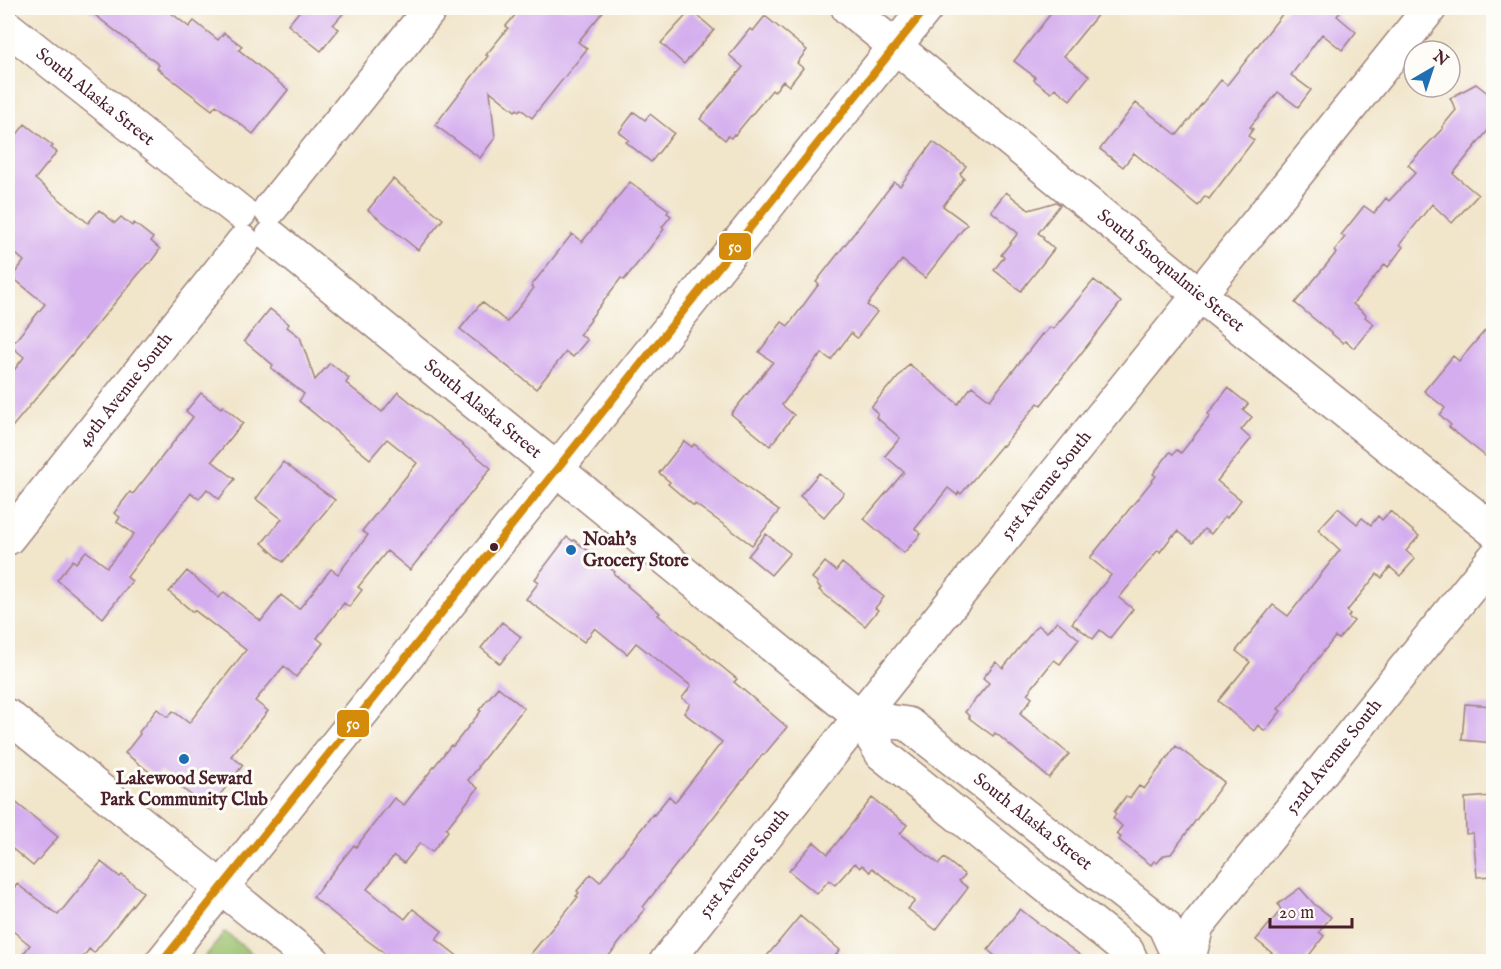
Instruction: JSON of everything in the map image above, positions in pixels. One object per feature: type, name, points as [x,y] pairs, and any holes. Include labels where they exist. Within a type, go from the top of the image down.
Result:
[{"type":"street","name":"49th Avenue South","points":[[8,538],[431,8]]},
{"type":"street","name":"South Snoqualmie Street","points":[[848,8],[1200,296],[1494,531]]},
{"type":"street","points":[[162,962],[926,8]]},
{"type":"street","name":"51st Avenue South","points":[[666,962],[1430,8]]},
{"type":"street","name":"South Alaska Street","points":[[8,28],[256,225],[860,717],[882,754],[1127,951],[1132,962]]},
{"type":"street","name":"52nd Avenue South","points":[[1188,962],[1197,926],[1494,558]]},
{"type":"street","points":[[8,716],[314,962]]},
{"type":"street","name":"South Alaska Street","points":[[860,717],[908,724],[1164,925],[1181,962]]},
{"type":"green space","points":[[225,932],[261,961],[202,961]]},
{"type":"building","points":[[86,8],[165,8],[189,27],[194,21],[218,40],[224,33],[242,46],[239,50],[288,90],[253,134],[216,105],[212,110],[157,68],[159,65]]},
{"type":"building","points":[[302,8],[348,8],[333,25],[339,29],[321,51],[288,25]]},
{"type":"building","points":[[521,8],[606,8],[578,42],[587,49],[532,118],[521,109],[515,111],[490,91],[495,138],[480,158],[435,125],[488,56],[486,55]]},
{"type":"building","points":[[1055,8],[1103,8],[1064,56],[1089,76],[1070,100],[1055,88],[1051,93],[1014,61]]},
{"type":"building","points":[[1287,8],[1344,8],[1337,16],[1356,32],[1342,50],[1322,34],[1291,75],[1311,90],[1298,107],[1278,92],[1250,127],[1253,129],[1248,136],[1254,140],[1209,199],[1205,196],[1198,206],[1134,153],[1123,167],[1100,149],[1136,103],[1177,135],[1221,80],[1227,85]]},
{"type":"building","points":[[691,10],[714,30],[684,64],[661,43]]},
{"type":"building","points":[[765,16],[807,50],[797,63],[803,68],[789,86],[783,81],[774,92],[772,90],[735,135],[731,138],[728,136],[725,140],[700,119],[743,67],[729,55],[750,29],[753,31]]},
{"type":"building","points":[[1476,84],[1494,98],[1494,123],[1453,174],[1478,195],[1452,223],[1432,204],[1400,244],[1403,247],[1388,267],[1385,264],[1353,304],[1374,324],[1354,348],[1345,341],[1343,343],[1295,303],[1336,253],[1334,251],[1345,237],[1341,235],[1364,206],[1374,213],[1386,198],[1389,201],[1416,172],[1408,165],[1443,128],[1456,110],[1450,99],[1462,99],[1462,92]]},
{"type":"building","points":[[634,112],[645,120],[650,114],[674,133],[651,162],[626,142],[629,140],[619,132]]},
{"type":"building","points":[[25,124],[53,146],[51,148],[57,152],[35,179],[88,223],[99,210],[115,223],[121,217],[132,226],[134,223],[153,238],[151,241],[160,249],[8,432],[8,378],[24,357],[11,346],[45,304],[12,277],[24,261],[8,247],[8,146]]},
{"type":"building","points":[[933,142],[966,166],[960,174],[964,178],[943,206],[967,224],[925,278],[902,260],[867,305],[877,312],[857,338],[851,333],[831,360],[822,353],[782,405],[794,415],[770,446],[731,414],[773,362],[759,352],[782,322],[788,326],[819,284],[816,282],[894,182],[900,186]]},
{"type":"building","points":[[393,179],[443,219],[418,250],[368,210]]},
{"type":"building","points":[[630,182],[669,210],[667,213],[671,216],[649,249],[624,280],[621,278],[590,319],[580,334],[587,340],[573,357],[566,352],[536,389],[460,329],[482,302],[507,322],[534,288],[531,286],[572,234],[582,242]]},
{"type":"building","points":[[1006,192],[1029,210],[1056,202],[1060,205],[1038,233],[1054,249],[1021,291],[994,270],[1004,257],[1001,255],[1018,233],[991,211]]},
{"type":"building","points":[[1094,280],[1121,302],[1041,405],[1038,403],[961,494],[959,492],[957,495],[948,488],[915,529],[921,534],[904,553],[864,519],[904,472],[885,456],[900,438],[876,417],[878,414],[871,407],[909,364],[958,404],[972,386],[990,400],[1042,334],[1050,327],[1053,329]]},
{"type":"building","points":[[270,309],[289,324],[287,327],[300,337],[315,380],[330,363],[349,378],[346,383],[382,412],[398,392],[491,468],[410,570],[387,551],[358,587],[362,590],[349,607],[344,603],[317,638],[323,643],[296,677],[284,666],[255,701],[268,711],[231,756],[243,765],[209,809],[160,771],[156,777],[125,753],[157,709],[168,717],[173,711],[189,723],[246,650],[169,592],[187,571],[219,598],[224,592],[261,621],[281,595],[299,609],[331,569],[338,574],[368,535],[362,531],[417,463],[387,439],[370,459],[299,401],[304,394],[271,368],[273,365],[244,341]]},
{"type":"building","points":[[1494,320],[1494,463],[1449,427],[1451,425],[1440,415],[1445,408],[1424,391],[1453,356],[1459,361]]},
{"type":"building","points":[[1228,388],[1248,404],[1243,410],[1252,417],[1241,430],[1251,439],[1217,481],[1241,500],[1211,534],[1204,529],[1193,543],[1178,531],[1173,535],[1119,598],[1133,609],[1110,638],[1100,630],[1093,639],[1072,623],[1111,575],[1090,558],[1156,476],[1153,474],[1170,452],[1173,454],[1177,450],[1181,453],[1210,416],[1208,414]]},
{"type":"building","points":[[201,393],[221,408],[223,406],[243,423],[212,461],[235,479],[219,499],[207,489],[199,499],[191,493],[127,577],[132,581],[103,618],[57,580],[73,560],[76,563],[86,551],[107,567],[134,534],[117,522],[120,517],[114,513],[130,492],[133,494],[193,417],[186,411]]},
{"type":"building","points":[[684,441],[692,447],[694,444],[779,511],[752,545],[695,504],[694,506],[668,484],[670,482],[659,473]]},
{"type":"building","points":[[283,462],[335,500],[283,562],[262,543],[282,519],[256,499]]},
{"type":"building","points":[[819,473],[844,493],[824,517],[800,496]]},
{"type":"building","points":[[1338,508],[1357,524],[1362,518],[1371,525],[1378,516],[1382,520],[1390,511],[1419,536],[1406,551],[1415,559],[1400,576],[1390,567],[1382,578],[1377,574],[1347,611],[1350,614],[1348,617],[1354,621],[1339,639],[1335,637],[1278,709],[1281,711],[1265,731],[1258,725],[1254,731],[1218,701],[1250,662],[1236,651],[1273,605],[1288,616],[1340,550],[1318,530]]},
{"type":"building","points":[[766,534],[790,553],[771,575],[748,556]]},
{"type":"building","points":[[567,537],[615,572],[614,574],[627,586],[660,613],[658,615],[737,679],[734,682],[787,727],[763,754],[643,907],[645,909],[639,918],[604,962],[524,962],[578,897],[576,896],[579,893],[577,891],[591,874],[600,882],[653,814],[669,796],[675,802],[722,742],[684,713],[690,704],[682,698],[691,686],[636,643],[627,654],[595,628],[584,642],[526,599],[539,582],[535,579]]},
{"type":"building","points":[[825,562],[836,571],[842,563],[884,597],[875,608],[878,610],[865,626],[819,590],[821,588],[812,578]]},
{"type":"building","points":[[1057,621],[1079,639],[1060,664],[1054,660],[1027,694],[1032,698],[1020,714],[1069,754],[1049,778],[998,735],[995,733],[993,736],[969,718],[965,712],[989,683],[983,678],[996,662],[1003,668],[1038,625],[1047,632]]},
{"type":"building","points":[[502,622],[521,637],[500,664],[481,648]]},
{"type":"building","points":[[498,687],[524,708],[468,780],[478,788],[446,829],[448,831],[432,852],[420,843],[404,863],[394,856],[367,889],[405,919],[413,909],[442,931],[436,939],[465,962],[397,962],[313,897],[394,798],[404,805]]},
{"type":"building","points":[[1465,704],[1494,706],[1494,743],[1462,740]]},
{"type":"building","points":[[1176,746],[1224,782],[1171,854],[1164,855],[1157,863],[1154,861],[1151,865],[1119,840],[1121,837],[1116,834],[1122,826],[1113,818],[1116,814],[1114,812],[1126,796],[1130,798],[1139,786],[1144,789]]},
{"type":"building","points":[[8,796],[58,837],[33,866],[8,845]]},
{"type":"building","points":[[1494,796],[1494,876],[1477,877],[1473,833],[1466,834],[1465,798]]},
{"type":"building","points":[[872,798],[907,825],[900,834],[939,864],[944,858],[965,875],[959,881],[968,888],[936,930],[908,909],[915,901],[872,868],[870,872],[862,865],[860,868],[855,863],[835,885],[829,880],[817,894],[789,871],[814,842],[828,854]]},
{"type":"building","points":[[101,862],[143,892],[94,953],[89,949],[80,962],[17,962],[30,945],[8,927],[8,896],[17,884],[58,915]]},
{"type":"building","points":[[1300,888],[1314,904],[1331,917],[1319,932],[1324,936],[1304,962],[1283,962],[1256,940],[1281,910],[1278,904]]},
{"type":"building","points":[[1020,909],[1089,962],[1002,962],[988,950]]},
{"type":"building","points":[[800,916],[840,950],[830,962],[762,962]]},
{"type":"transit line","name":"50","points":[[162,962],[926,8]]},
{"type":"place","name":"Noah's Grocery Store","points":[[571,550]]},
{"type":"place","name":"Lakewood Seward Park Community Club","points":[[184,759]]}]
